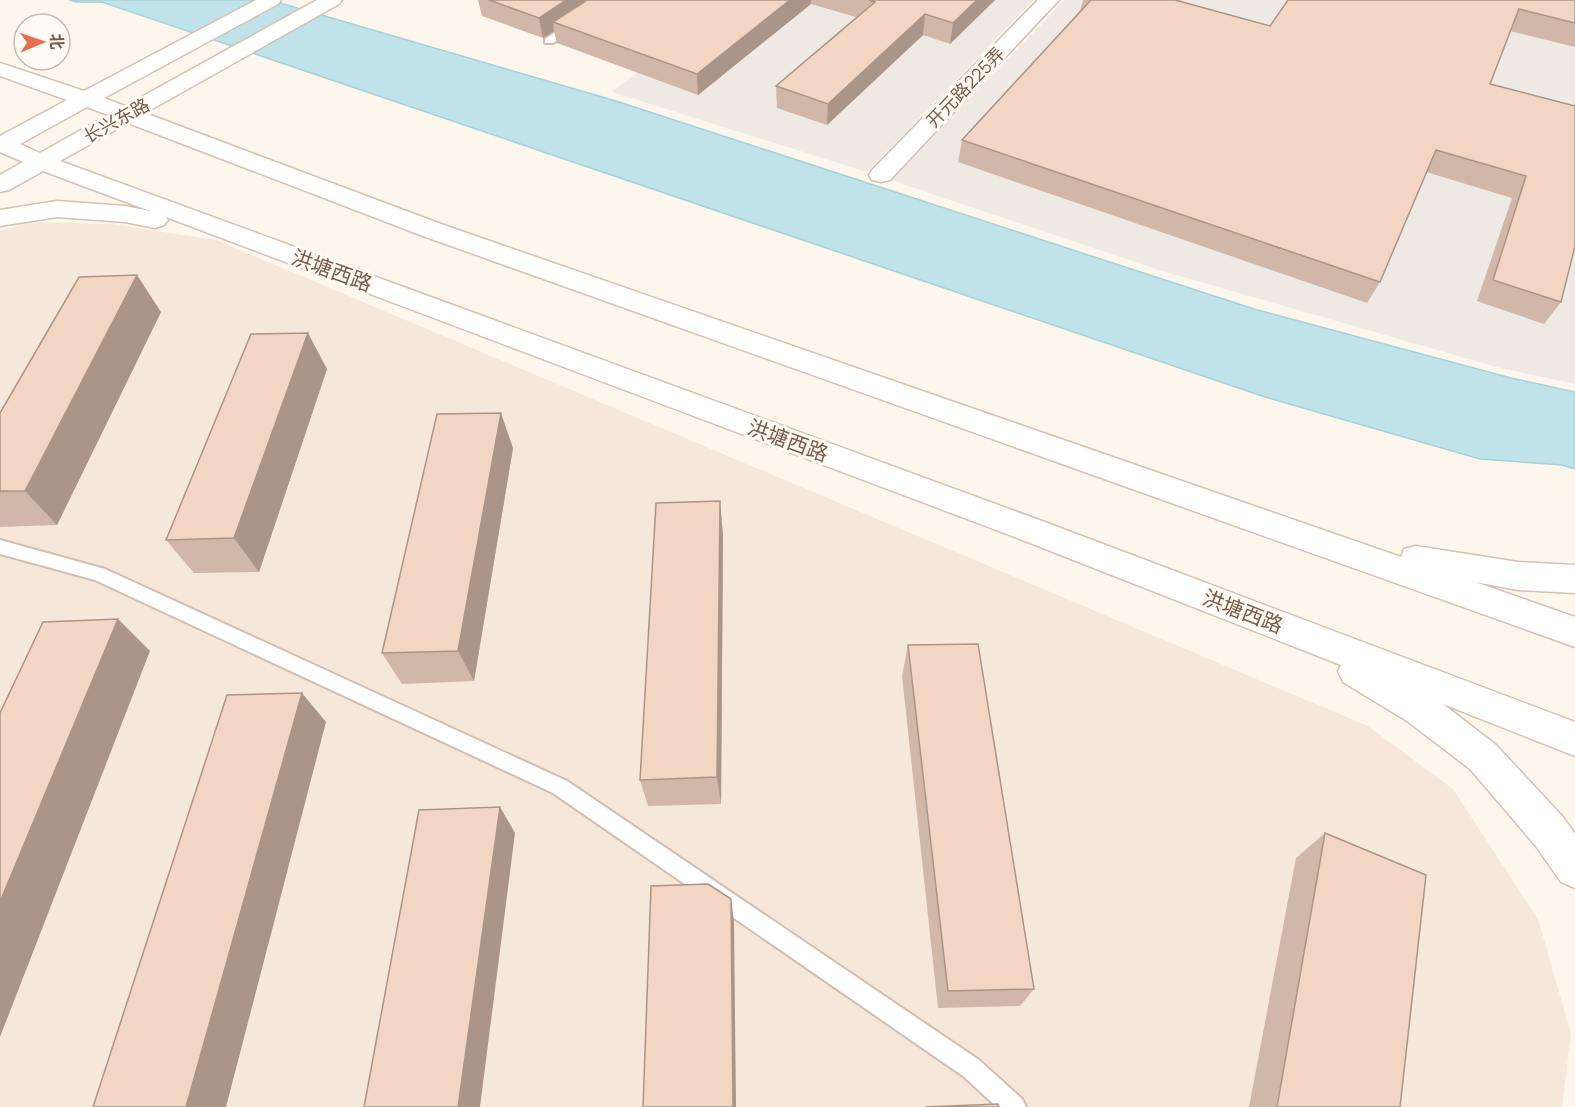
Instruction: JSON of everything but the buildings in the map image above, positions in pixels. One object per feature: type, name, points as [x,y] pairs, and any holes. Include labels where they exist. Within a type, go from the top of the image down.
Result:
[{"type":"main road","name":"长兴东路","points":[[1,144],[271,0]]},
{"type":"main road","name":"长兴东路","points":[[0,184],[332,0]]},
{"type":"main road","name":"开元路225弄","points":[[881,175],[1050,0]]},
{"type":"main road","points":[[0,69],[86,99],[432,230],[1575,632]]},
{"type":"main road","name":"洪塘西路","points":[[1,144],[41,162],[1019,526],[1575,739]]},
{"type":"main road","points":[[0,218],[57,209],[91,211],[125,214],[239,236]]},
{"type":"main road","points":[[1306,538],[1440,564],[1518,576],[1575,579]]},
{"type":"main road","points":[[1286,628],[1420,709],[1483,757],[1550,831],[1575,868]]},
{"type":"lane","points":[[549,41],[611,0]]},
{"type":"lane","points":[[0,547],[99,574],[560,786],[971,1068],[1014,1107]]},
{"type":"shaded area","points":[[731,0],[1033,0],[867,172],[612,92]]},
{"type":"shaded area","points":[[1065,0],[1575,0],[1575,384],[1500,368],[1159,270],[891,180]]},
{"type":"shaded area","points":[[32,222],[111,224],[216,240],[1368,726],[1453,789],[1538,919],[1571,1034],[1562,1107],[0,1107],[0,231]]},
{"type":"water","points":[[69,0],[270,0],[616,101],[1254,309],[1511,378],[1575,392],[1575,469],[1562,465],[1480,459],[1265,397],[102,2]]}]
